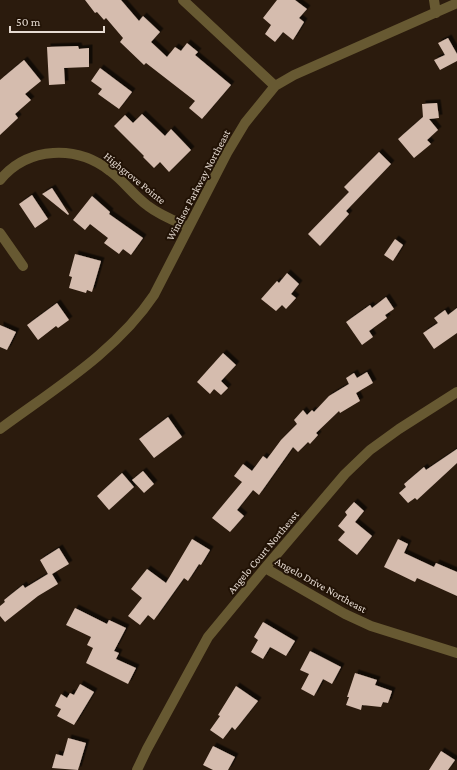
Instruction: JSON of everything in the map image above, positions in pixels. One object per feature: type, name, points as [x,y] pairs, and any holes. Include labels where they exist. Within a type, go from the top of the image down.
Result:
[{"type":"street","points":[[183,0],[275,86]]},
{"type":"street","points":[[434,0],[436,13]]},
{"type":"street","name":"Windsor Parkway Northeast","points":[[0,429],[85,367],[130,327],[154,295],[227,153],[245,123],[275,86],[294,75],[457,3]]},
{"type":"street","name":"Highgrove Pointe","points":[[0,180],[8,170],[21,161],[40,154],[56,152],[80,155],[94,160],[111,171],[134,194],[150,207],[168,218],[189,227]]},
{"type":"street","points":[[0,233],[23,266]]},
{"type":"street","name":"Angelo Court Northeast","points":[[137,770],[208,637],[265,568],[345,474],[370,450],[399,429],[457,392]]},
{"type":"street","name":"Angelo Drive Northeast","points":[[265,568],[345,614],[371,626],[457,653]]},
{"type":"building","points":[[85,0],[121,0],[139,21],[143,16],[160,32],[151,42],[167,57],[175,47],[181,51],[187,43],[198,52],[195,55],[231,85],[202,119],[189,108],[195,101],[146,63],[144,65],[120,42],[123,38],[106,18],[104,20],[97,12],[95,13]]},
{"type":"building","points":[[277,0],[295,0],[307,9],[299,18],[304,22],[293,40],[283,32],[275,42],[265,34],[271,25],[263,18]]},
{"type":"building","points":[[448,38],[457,54],[457,61],[440,70],[434,60],[445,55],[438,43]]},
{"type":"building","points":[[78,46],[79,49],[89,48],[89,67],[64,68],[65,84],[49,85],[47,47]]},
{"type":"building","points":[[24,60],[41,81],[25,94],[31,100],[15,114],[18,118],[0,135],[0,80]]},
{"type":"building","points":[[100,68],[132,92],[119,109],[98,94],[102,89],[91,81]]},
{"type":"building","points":[[437,103],[439,118],[429,119],[438,130],[427,140],[431,144],[414,158],[398,139],[423,117],[422,104]]},
{"type":"building","points":[[142,114],[165,136],[171,129],[191,150],[169,172],[160,162],[154,168],[114,126],[125,115],[133,123]]},
{"type":"building","points":[[379,152],[391,164],[346,211],[349,214],[320,246],[308,234],[349,192],[344,187]]},
{"type":"building","points":[[52,188],[69,214],[68,215],[42,194]]},
{"type":"building","points":[[32,195],[48,219],[35,228],[19,204]]},
{"type":"building","points":[[92,196],[110,212],[109,214],[143,238],[131,255],[123,249],[119,254],[104,243],[108,238],[90,224],[85,230],[73,220]]},
{"type":"building","points":[[395,239],[403,245],[393,261],[384,255]]},
{"type":"building","points":[[75,254],[101,261],[92,292],[87,290],[86,293],[69,288],[72,277],[69,276]]},
{"type":"building","points":[[287,273],[299,284],[291,294],[296,298],[286,309],[282,305],[276,311],[261,299],[277,281],[279,283]]},
{"type":"building","points":[[386,297],[394,309],[385,315],[387,318],[369,331],[373,337],[362,345],[346,322],[370,305],[372,308]]},
{"type":"building","points":[[57,303],[69,320],[58,328],[56,326],[38,340],[27,325]]},
{"type":"building","points":[[457,308],[457,333],[434,349],[423,333],[438,323],[434,318],[445,310],[448,315]]},
{"type":"building","points":[[0,325],[16,332],[7,350],[0,347]]},
{"type":"building","points":[[223,353],[236,365],[221,381],[228,388],[221,395],[214,389],[210,394],[197,382]]},
{"type":"building","points":[[367,372],[373,383],[356,393],[360,401],[340,413],[339,411],[316,433],[318,435],[310,444],[308,442],[298,452],[293,447],[259,495],[253,490],[237,510],[244,516],[230,532],[212,518],[242,482],[234,476],[243,464],[252,471],[263,456],[267,459],[281,440],[297,424],[294,420],[303,410],[307,415],[312,410],[314,412],[329,396],[349,384],[346,378],[354,373],[357,378]]},
{"type":"building","points":[[168,417],[182,437],[154,458],[139,439]]},
{"type":"building","points":[[457,449],[457,463],[417,500],[415,498],[408,503],[399,493],[406,487],[404,484],[424,467],[426,470]]},
{"type":"building","points":[[143,471],[154,484],[144,493],[132,480]]},
{"type":"building","points":[[122,473],[134,487],[109,510],[97,496]]},
{"type":"building","points":[[354,502],[364,511],[355,522],[372,536],[357,555],[338,540],[345,532],[338,526],[347,515],[345,512]]},
{"type":"building","points":[[192,539],[210,550],[201,565],[199,564],[188,581],[184,578],[154,620],[148,615],[140,625],[128,616],[142,598],[131,589],[147,569],[166,583]]},
{"type":"building","points":[[398,539],[408,544],[404,553],[434,567],[436,563],[457,572],[457,596],[417,578],[415,582],[384,567]]},
{"type":"building","points":[[59,548],[69,564],[52,574],[58,584],[38,596],[5,622],[0,616],[0,606],[5,602],[4,600],[23,585],[25,588],[48,574],[40,560]]},
{"type":"building","points":[[75,608],[107,624],[109,620],[126,628],[114,651],[119,653],[116,659],[136,668],[128,684],[86,663],[93,648],[87,645],[91,637],[66,625]]},
{"type":"building","points":[[263,622],[295,641],[286,656],[270,647],[263,659],[251,652],[258,640],[254,637]]},
{"type":"building","points":[[310,651],[341,667],[332,684],[323,679],[314,696],[301,689],[309,674],[300,670]]},
{"type":"building","points":[[355,673],[377,680],[375,685],[392,691],[388,703],[383,702],[381,707],[362,705],[361,710],[346,705],[349,697],[347,697]]},
{"type":"building","points":[[80,684],[94,692],[74,725],[57,716],[61,709],[55,706],[61,694],[67,698],[70,693],[74,695]]},
{"type":"building","points":[[236,686],[258,701],[235,730],[232,727],[223,739],[210,730],[220,716],[218,715]]},
{"type":"building","points":[[68,738],[86,743],[78,770],[52,768],[56,754],[63,756]]},
{"type":"building","points":[[213,746],[235,757],[228,770],[213,770],[203,765]]},
{"type":"building","points":[[441,751],[455,760],[448,770],[429,770]]}]
